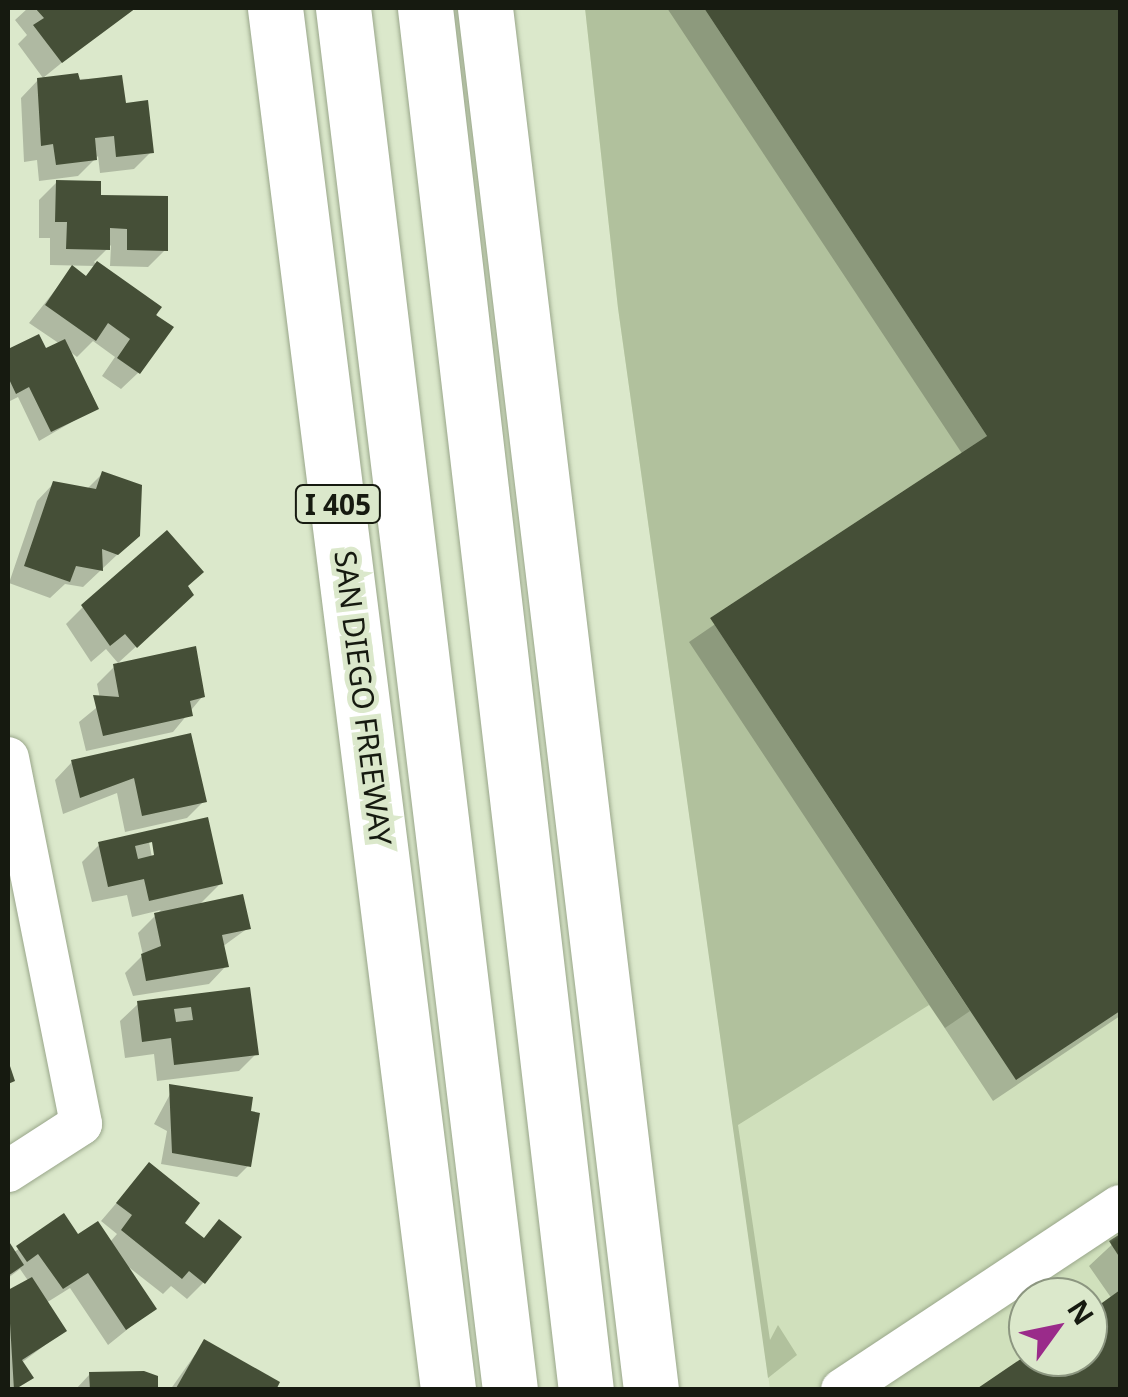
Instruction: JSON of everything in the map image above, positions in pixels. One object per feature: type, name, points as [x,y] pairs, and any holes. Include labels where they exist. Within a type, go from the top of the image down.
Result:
[{"type":"highway","name":"SAN DIEGO FREEWAY","points":[[275,8],[448,1390]]},
{"type":"highway","points":[[343,8],[510,1390]]},
{"type":"highway","points":[[425,8],[586,1390]]},
{"type":"highway","points":[[486,8],[652,1376]]},
{"type":"street","points":[[8,758],[80,1124],[8,1170]]},
{"type":"street","points":[[842,1390],[1120,1206]]},
{"type":"shaded area","points":[[585,8],[1120,8],[1120,1389],[770,1389],[618,308]]},
{"type":"shaded area","points":[[585,8],[704,8],[987,436],[710,618],[970,1011],[945,1028],[929,1005],[738,1125],[770,1340],[778,1325],[797,1355],[768,1378],[618,308]]},
{"type":"building","points":[[35,8],[136,8],[62,63],[33,25],[44,18]]},
{"type":"building","points":[[704,8],[1120,8],[1120,1011],[1016,1080],[710,618],[987,436]]},
{"type":"building","points":[[78,73],[80,80],[122,75],[126,103],[148,100],[154,153],[116,157],[114,136],[95,138],[97,160],[56,165],[53,144],[41,146],[37,78]]},
{"type":"building","points":[[56,180],[101,181],[101,195],[168,196],[168,251],[127,250],[127,229],[110,228],[110,250],[66,249],[67,222],[55,222]]},
{"type":"building","points":[[97,261],[162,307],[156,315],[174,327],[140,374],[117,358],[130,339],[108,323],[96,341],[45,305],[72,265],[86,276]]},
{"type":"building","points":[[39,334],[46,348],[65,339],[99,409],[51,432],[29,387],[16,394],[8,377],[8,349]]},
{"type":"building","points":[[102,471],[142,485],[140,536],[118,555],[102,549],[103,571],[76,566],[70,582],[24,566],[53,481],[96,489]]},
{"type":"building","points":[[167,530],[204,572],[188,586],[194,595],[137,648],[125,634],[110,646],[81,605]]},
{"type":"building","points":[[196,646],[205,697],[190,701],[193,716],[103,736],[93,695],[119,697],[113,664]]},
{"type":"building","points":[[191,733],[207,802],[142,816],[134,778],[80,798],[71,760]]},
{"type":"building","points":[[208,817],[223,884],[149,901],[144,879],[108,887],[98,842]],"holes":[[[152,842],[154,855],[138,859],[135,846]]]},
{"type":"building","points":[[243,894],[251,929],[222,935],[229,967],[146,981],[141,954],[161,946],[154,913]]},
{"type":"building","points":[[250,987],[259,1055],[174,1065],[171,1038],[142,1042],[137,1001]],"holes":[[[191,1007],[193,1020],[176,1022],[174,1009]]]},
{"type":"building","points":[[8,1060],[15,1081],[8,1084]]},
{"type":"building","points":[[169,1084],[253,1097],[251,1111],[260,1113],[251,1167],[172,1153]]},
{"type":"building","points":[[149,1162],[200,1203],[185,1223],[204,1238],[219,1219],[242,1237],[205,1284],[189,1271],[182,1279],[121,1230],[132,1215],[116,1203]]},
{"type":"building","points":[[64,1213],[78,1234],[98,1221],[157,1309],[126,1330],[88,1273],[63,1289],[38,1254],[27,1262],[16,1246]]},
{"type":"building","points":[[1120,1234],[1120,1258],[1109,1241]]},
{"type":"building","points":[[8,1240],[24,1265],[8,1276]]},
{"type":"building","points":[[32,1277],[67,1331],[22,1360],[34,1378],[14,1390],[8,1290]]},
{"type":"building","points":[[1120,1290],[1120,1390],[975,1390],[1008,1368],[1008,1377],[1108,1377],[1108,1299]]},
{"type":"building","points":[[204,1339],[280,1382],[276,1390],[175,1390]]},
{"type":"building","points":[[144,1371],[158,1376],[158,1390],[90,1390],[89,1372]]}]
